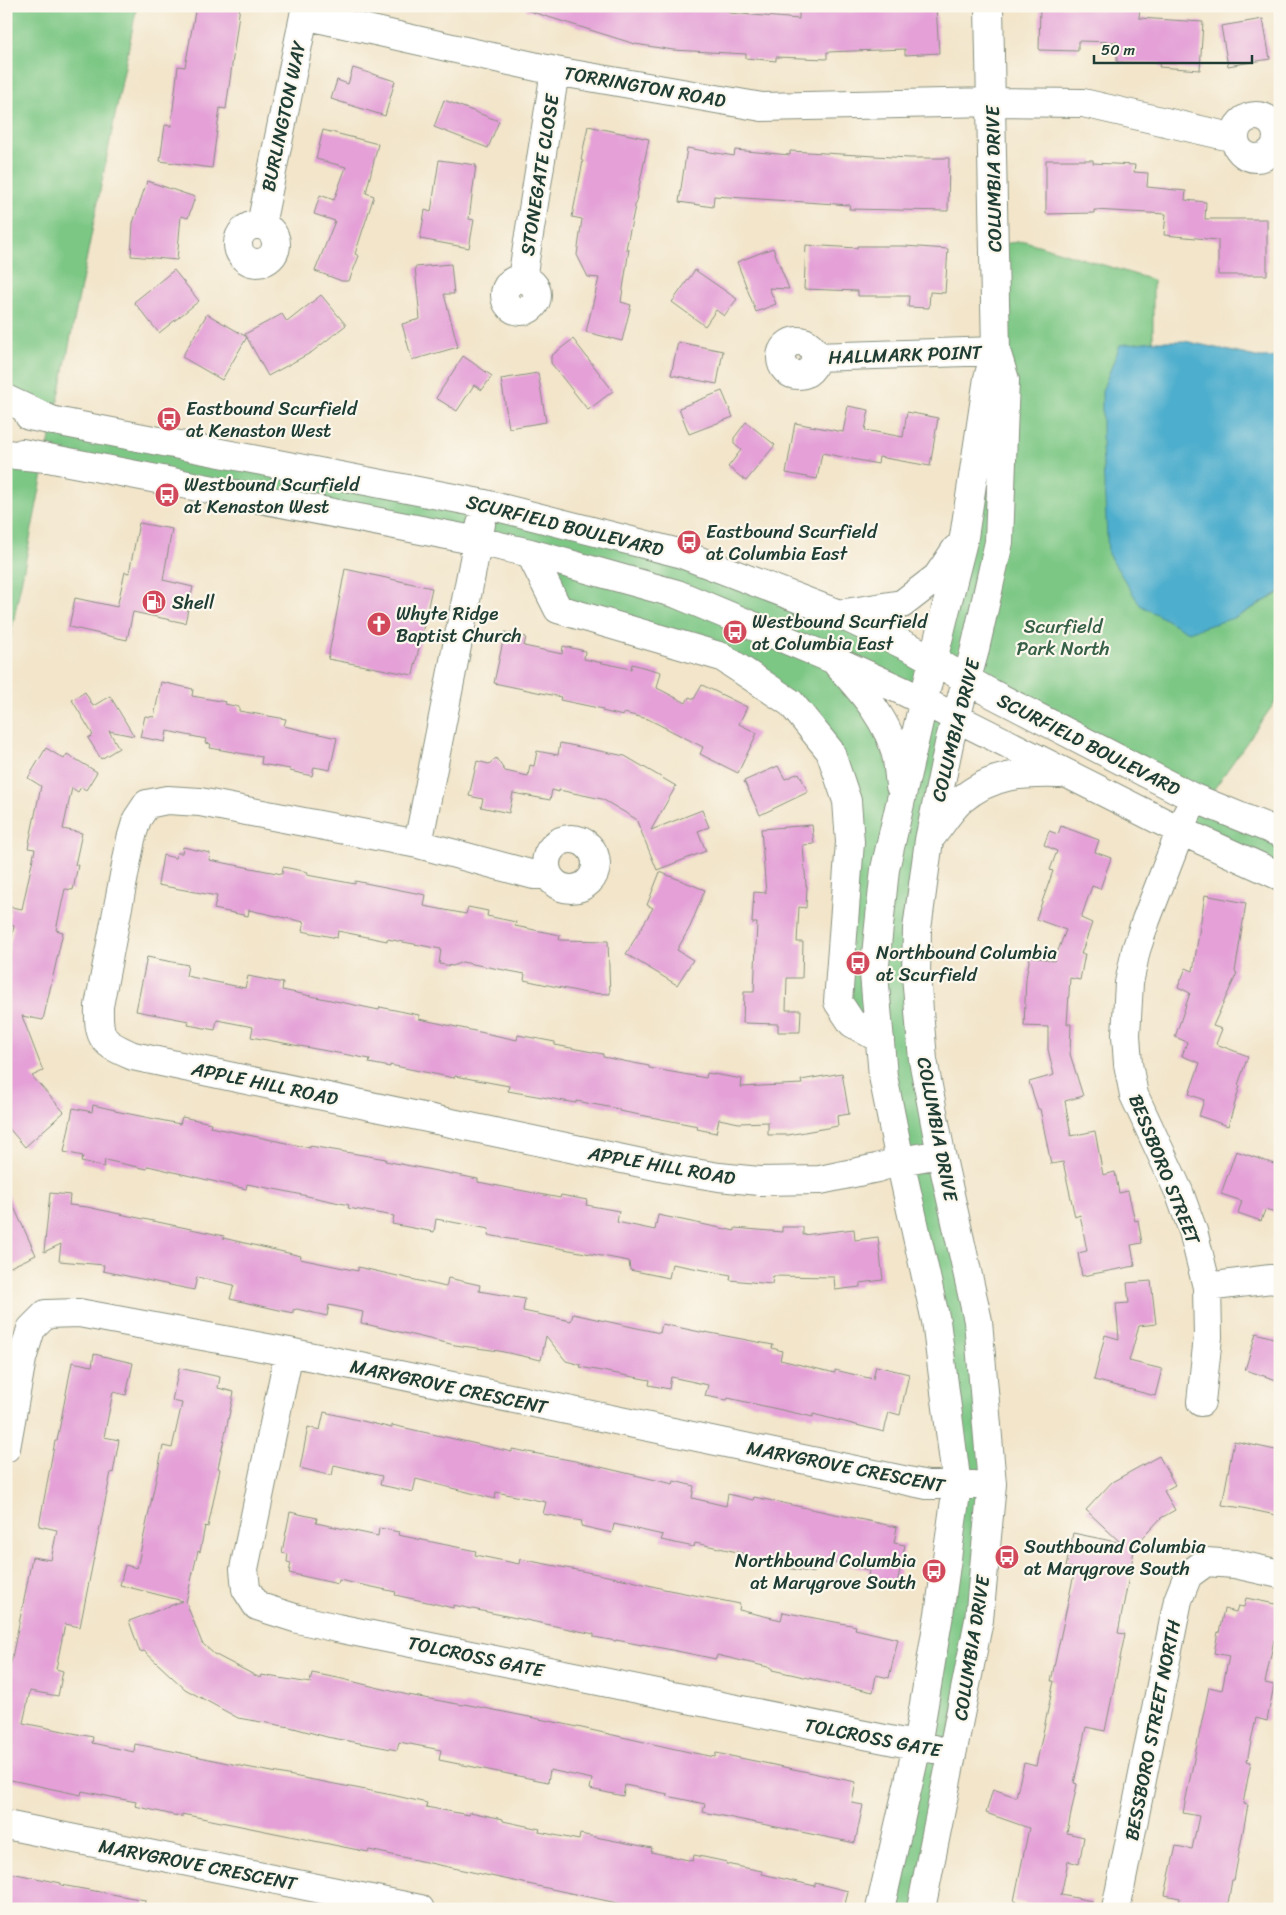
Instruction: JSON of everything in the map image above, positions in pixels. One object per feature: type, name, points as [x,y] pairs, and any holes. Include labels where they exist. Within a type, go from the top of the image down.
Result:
[{"type":"street","name":"COLUMBIA DRIVE","points":[[921,1909],[978,1620],[992,1484],[978,1321],[941,1154],[923,1060],[916,974],[917,929],[929,840],[954,718],[966,680],[1000,542],[1005,380],[996,351],[989,6]]},
{"type":"street","name":"TORRINGTON ROAD","points":[[305,11],[556,71],[762,107],[992,102],[1083,103],[1235,138]]},
{"type":"street","name":"BURLINGTON WAY","points":[[261,226],[305,11]]},
{"type":"street","name":"STONEGATE CLOSE","points":[[522,279],[556,71]]},
{"type":"street","name":"COLUMBIA DRIVE","points":[[880,1909],[917,1746],[940,1608],[957,1486],[936,1322],[883,1076],[874,974],[878,920],[884,869],[964,537],[988,378],[996,351]]},
{"type":"street","name":"HALLMARK POINT","points":[[815,357],[996,351]]},
{"type":"street","points":[[6,399],[53,422]]},
{"type":"street","name":"SCURFIELD BOULEVARD","points":[[6,412],[485,504],[679,553],[839,614],[933,660],[966,680],[1194,798],[1280,833]]},
{"type":"street","name":"SCURFIELD BOULEVARD","points":[[6,450],[478,541],[530,553],[677,594],[832,659],[924,702],[1179,830],[1280,876]]},
{"type":"street","points":[[6,454],[46,458]]},
{"type":"street","points":[[418,844],[485,504]]},
{"type":"street","points":[[839,614],[902,604],[937,577],[964,537]]},
{"type":"street","name":"SCURFIELD BOULEVARD","points":[[530,553],[558,609],[722,657],[791,702],[830,751],[847,801],[850,842],[838,1002],[852,1023],[880,1039]]},
{"type":"street","points":[[832,659],[856,685],[885,727],[897,758],[902,800]]},
{"type":"street","points":[[929,840],[961,801],[992,780],[1027,773],[1066,774]]},
{"type":"street","name":"BESSBORO STREET","points":[[1194,798],[1179,830],[1136,950],[1129,983],[1126,1034],[1128,1064],[1134,1095],[1179,1192],[1193,1231],[1207,1287],[1208,1337],[1201,1402]]},
{"type":"street","name":"APPLE HILL ROAD","points":[[548,875],[534,875],[418,844],[200,802],[167,800],[147,804],[137,819],[131,839],[100,1006],[98,1028],[108,1045],[133,1056],[660,1167],[720,1177],[759,1181],[820,1180],[900,1161],[941,1154]]},
{"type":"street","points":[[1207,1287],[1271,1279],[1280,1280]]},
{"type":"street","name":"MARYGROVE CRESCENT","points":[[6,1448],[24,1352],[31,1329],[46,1314],[79,1313],[289,1352],[927,1485],[992,1484]]},
{"type":"street","name":"TOLCROSS GATE","points":[[289,1352],[244,1568],[246,1589],[257,1606],[298,1619],[336,1628],[953,1753]]},
{"type":"street","name":"BESSBORO STREET NORTH","points":[[1116,1909],[1178,1600],[1188,1575],[1206,1562],[1235,1564],[1280,1574]]},
{"type":"street","name":"MARYGROVE CRESCENT","points":[[6,1825],[420,1909]]},
{"type":"green space","points":[[11,6],[137,6],[56,411],[6,392],[6,27]]},
{"type":"green space","name":"Scurfield Park North","points":[[1025,241],[1153,280],[1153,341],[1120,346],[1237,617],[1279,593],[1280,595],[1280,695],[1207,799],[1280,830],[1280,876],[1179,830],[1206,800],[934,661],[924,702],[955,718],[917,929],[992,1484],[921,1909],[880,1909],[957,1486],[880,1039],[838,1002],[850,842],[830,751],[722,657],[558,609],[530,553],[46,458],[53,421],[679,553],[933,660],[964,537],[994,245]],"holes":[[[856,685],[924,702],[901,798]]]},
{"type":"green space","points":[[6,467],[43,474],[6,658]]},
{"type":"water","points":[[1153,341],[1185,341],[1261,358],[1280,357],[1280,592],[1237,617],[1188,632],[1140,605],[1108,554],[1102,448],[1102,391],[1120,345]]},
{"type":"building","points":[[196,6],[240,6],[226,109],[220,108],[212,168],[160,161],[165,125],[171,126],[178,66],[185,67]]},
{"type":"building","points":[[527,6],[720,6],[729,7],[729,13],[799,19],[799,11],[851,12],[936,6],[939,53],[905,55],[905,49],[827,52],[827,59],[776,57],[776,61],[746,58],[746,54],[673,50],[635,44],[526,10]]},
{"type":"building","points":[[1040,6],[1140,8],[1139,18],[1203,22],[1200,70],[1159,67],[1160,63],[1117,62],[1117,42],[1078,41],[1078,51],[1039,50]]},
{"type":"building","points":[[1263,19],[1270,59],[1228,66],[1221,26]]},
{"type":"building","points":[[353,68],[395,81],[385,116],[331,99],[337,80],[348,84]]},
{"type":"building","points":[[444,100],[499,121],[488,148],[434,127]]},
{"type":"building","points":[[588,126],[649,139],[626,249],[629,249],[621,302],[631,305],[622,341],[586,332],[599,278],[588,277],[577,255],[582,219],[572,217]]},
{"type":"building","points":[[323,130],[378,144],[366,193],[374,196],[355,254],[359,256],[349,281],[342,281],[315,271],[335,221],[314,214],[320,195],[334,200],[346,167],[316,159]]},
{"type":"building","points":[[687,148],[734,156],[735,150],[790,155],[790,151],[909,158],[949,158],[948,211],[849,209],[850,205],[714,196],[713,207],[679,202]]},
{"type":"building","points":[[439,160],[476,165],[469,219],[474,220],[469,248],[420,239],[425,210],[431,212]]},
{"type":"building","points":[[1046,160],[1093,160],[1093,163],[1135,165],[1134,172],[1148,173],[1147,187],[1186,191],[1185,200],[1206,202],[1205,219],[1267,219],[1267,275],[1218,275],[1218,240],[1164,235],[1166,214],[1094,210],[1094,213],[1046,214]]},
{"type":"building","points":[[147,181],[195,197],[188,218],[181,216],[177,260],[131,256],[133,223]]},
{"type":"building","points":[[806,245],[857,248],[857,246],[904,246],[948,249],[945,293],[930,292],[929,308],[908,307],[909,296],[858,296],[858,291],[804,289]]},
{"type":"building","points":[[773,248],[789,289],[769,288],[776,304],[756,312],[737,262]]},
{"type":"building","points":[[451,264],[454,294],[444,294],[458,347],[412,360],[402,324],[420,319],[415,267]]},
{"type":"building","points":[[174,270],[199,301],[159,333],[134,302]]},
{"type":"building","points":[[695,270],[737,299],[724,316],[716,310],[705,326],[672,302]]},
{"type":"building","points":[[321,295],[346,325],[312,352],[268,376],[245,334],[282,314],[287,322]]},
{"type":"building","points":[[207,314],[247,337],[222,380],[182,357]]},
{"type":"building","points":[[573,339],[613,391],[588,410],[551,363],[551,356]]},
{"type":"building","points":[[678,342],[723,351],[717,384],[671,375]]},
{"type":"building","points":[[463,356],[492,376],[482,390],[474,385],[457,411],[436,398]]},
{"type":"building","points":[[538,373],[546,422],[509,428],[501,379]]},
{"type":"building","points":[[722,391],[733,417],[689,434],[679,408]]},
{"type":"building","points":[[848,406],[869,410],[865,430],[903,437],[907,412],[938,418],[930,466],[879,457],[878,464],[822,453],[817,479],[786,473],[795,423],[843,432]]},
{"type":"building","points":[[746,422],[775,445],[746,481],[728,467],[741,450],[734,444],[734,438]]},
{"type":"building","name":"Shell","points":[[139,523],[172,529],[163,580],[193,587],[185,623],[133,612],[127,640],[69,627],[75,598],[117,607],[125,572],[129,573]]},
{"type":"building","name":"Whyte Ridge Baptist Church","points":[[345,569],[432,588],[413,675],[328,659]]},
{"type":"building","points":[[505,632],[526,637],[524,646],[562,654],[563,646],[585,651],[584,659],[631,669],[632,664],[661,672],[657,688],[686,703],[689,697],[694,699],[702,685],[747,707],[739,724],[757,733],[738,773],[700,754],[703,747],[648,719],[624,713],[623,716],[602,711],[603,709],[560,700],[561,697],[494,683]]},
{"type":"building","points":[[161,682],[193,689],[192,696],[226,702],[225,704],[239,707],[239,711],[286,719],[284,726],[337,738],[330,770],[314,767],[312,776],[290,771],[290,769],[261,764],[262,757],[210,748],[211,744],[205,743],[206,739],[167,731],[165,742],[140,737],[145,716],[154,717]]},
{"type":"building","points":[[85,692],[93,706],[110,696],[134,736],[109,731],[119,748],[101,759],[88,738],[93,735],[72,700]]},
{"type":"building","points":[[560,743],[625,756],[676,786],[651,830],[702,810],[709,827],[698,831],[706,851],[657,870],[636,819],[602,799],[559,790],[559,792],[552,790],[550,800],[513,793],[509,813],[481,807],[483,799],[469,796],[477,761],[489,764],[496,758],[505,771],[528,776],[530,765],[534,766],[537,751],[558,755]]},
{"type":"building","points":[[46,748],[64,759],[67,754],[97,772],[86,790],[81,787],[78,792],[72,788],[63,829],[82,833],[75,865],[78,865],[73,890],[65,889],[56,930],[63,932],[43,1020],[22,1016],[43,1071],[32,1076],[64,1112],[25,1147],[6,1125],[6,964],[14,926],[8,924],[11,907],[22,909],[35,849],[28,848],[41,786],[28,778]]},
{"type":"building","points":[[778,766],[785,779],[799,773],[808,792],[760,815],[744,781]]},
{"type":"building","points":[[812,825],[814,844],[803,845],[807,886],[806,908],[799,907],[797,942],[803,942],[802,978],[787,978],[786,1010],[801,1010],[800,1032],[778,1032],[778,1024],[743,1023],[744,992],[754,992],[757,923],[752,923],[754,892],[766,893],[761,829]]},
{"type":"building","points":[[1061,826],[1099,840],[1095,852],[1111,858],[1100,889],[1092,886],[1081,918],[1092,923],[1081,954],[1085,954],[1080,980],[1070,978],[1067,1024],[1071,1024],[1070,1054],[1083,1096],[1065,1101],[1071,1136],[1095,1131],[1103,1175],[1115,1172],[1119,1193],[1128,1191],[1135,1221],[1138,1220],[1142,1243],[1131,1245],[1135,1266],[1082,1276],[1078,1253],[1087,1251],[1080,1215],[1075,1217],[1063,1162],[1051,1164],[1040,1109],[1038,1109],[1029,1082],[1054,1075],[1048,1049],[1048,1027],[1024,1026],[1026,978],[1030,956],[1054,961],[1066,930],[1036,919],[1053,871],[1050,870],[1057,851],[1044,845],[1049,831],[1058,834]]},
{"type":"building","points":[[183,847],[210,853],[209,860],[282,874],[283,867],[308,872],[307,875],[355,884],[355,881],[426,895],[424,906],[466,914],[468,907],[488,911],[487,916],[516,922],[515,926],[560,935],[559,940],[608,941],[610,994],[586,993],[524,980],[525,974],[462,962],[453,966],[439,964],[441,949],[338,931],[337,938],[302,931],[304,922],[249,910],[248,916],[214,909],[217,896],[158,885],[163,855],[175,858],[177,853],[182,853]]},
{"type":"building","points":[[660,872],[705,890],[690,927],[677,950],[693,960],[677,985],[626,954],[653,908],[647,905]]},
{"type":"building","points":[[1205,895],[1246,903],[1235,972],[1237,973],[1213,1026],[1222,1029],[1216,1044],[1248,1056],[1238,1085],[1240,1086],[1228,1126],[1199,1116],[1204,1100],[1189,1094],[1200,1063],[1182,1056],[1187,1042],[1175,1037],[1190,993],[1178,987],[1186,968],[1193,971]]},
{"type":"building","points":[[147,957],[188,965],[186,976],[245,988],[248,976],[283,983],[282,990],[379,1010],[380,1007],[419,1015],[419,1019],[517,1040],[518,1035],[555,1042],[555,1045],[603,1054],[603,1057],[649,1066],[649,1068],[706,1078],[707,1073],[742,1079],[741,1087],[802,1084],[801,1080],[842,1073],[849,1114],[837,1116],[838,1126],[788,1135],[768,1135],[768,1122],[739,1123],[719,1119],[716,1133],[697,1129],[698,1126],[619,1111],[619,1109],[508,1091],[509,1086],[455,1076],[454,1078],[390,1065],[390,1067],[369,1063],[370,1059],[251,1037],[253,1027],[217,1020],[215,1030],[188,1025],[189,1021],[136,1011]]},
{"type":"building","points":[[93,1105],[180,1124],[182,1117],[211,1123],[210,1127],[310,1148],[310,1146],[386,1159],[385,1161],[478,1179],[478,1182],[560,1198],[561,1195],[587,1200],[586,1205],[619,1211],[617,1222],[655,1230],[658,1215],[735,1231],[735,1228],[782,1232],[782,1227],[803,1227],[803,1235],[854,1229],[855,1240],[878,1237],[883,1280],[860,1283],[860,1287],[835,1290],[834,1277],[773,1276],[772,1284],[730,1280],[731,1275],[672,1264],[669,1278],[630,1270],[629,1261],[488,1235],[489,1229],[436,1219],[434,1232],[392,1224],[394,1216],[348,1208],[349,1205],[284,1191],[247,1184],[246,1189],[148,1166],[147,1169],[105,1160],[104,1167],[81,1162],[83,1156],[64,1152],[73,1108],[92,1112]]},
{"type":"building","points":[[1236,1151],[1280,1166],[1280,1214],[1265,1210],[1261,1221],[1238,1213],[1242,1201],[1221,1194]]},
{"type":"building","points":[[6,1190],[36,1255],[6,1269]]},
{"type":"building","points":[[50,1193],[70,1195],[69,1205],[87,1207],[224,1236],[223,1238],[301,1256],[300,1259],[358,1271],[358,1267],[446,1287],[448,1278],[480,1285],[479,1291],[525,1299],[523,1311],[571,1321],[573,1314],[660,1333],[662,1324],[773,1345],[772,1348],[782,1351],[780,1360],[835,1373],[835,1370],[873,1379],[876,1366],[909,1374],[900,1415],[889,1412],[884,1432],[813,1414],[813,1417],[728,1398],[727,1400],[705,1396],[708,1385],[671,1377],[669,1389],[649,1385],[650,1380],[580,1367],[581,1365],[566,1361],[546,1336],[541,1360],[499,1351],[455,1345],[361,1323],[363,1312],[329,1305],[327,1316],[297,1309],[293,1310],[293,1313],[230,1299],[234,1285],[197,1277],[194,1290],[103,1271],[104,1265],[59,1261],[61,1244],[44,1252]]},
{"type":"building","points":[[1151,1281],[1156,1324],[1139,1326],[1129,1361],[1162,1369],[1155,1396],[1094,1380],[1105,1335],[1119,1339],[1116,1304],[1129,1303],[1127,1283]]},
{"type":"building","points":[[1256,1333],[1280,1340],[1280,1381],[1245,1370]]},
{"type":"building","points":[[94,1354],[133,1363],[126,1395],[113,1392],[104,1437],[119,1440],[113,1473],[111,1472],[80,1627],[65,1624],[56,1669],[63,1671],[58,1696],[30,1691],[23,1723],[93,1737],[92,1743],[134,1752],[135,1744],[392,1795],[427,1803],[426,1807],[469,1815],[470,1812],[503,1819],[503,1821],[540,1829],[539,1832],[579,1840],[580,1834],[652,1848],[651,1852],[693,1861],[694,1855],[727,1862],[726,1864],[762,1871],[762,1874],[848,1891],[844,1909],[645,1909],[369,1850],[368,1852],[182,1814],[182,1817],[135,1806],[136,1802],[82,1791],[81,1795],[6,1779],[6,1686],[32,1557],[51,1560],[57,1530],[39,1526],[55,1441],[57,1441],[72,1362],[92,1366]]},
{"type":"building","points":[[179,1368],[220,1377],[218,1388],[234,1392],[208,1527],[205,1526],[186,1602],[202,1643],[214,1654],[260,1678],[261,1675],[310,1683],[312,1673],[408,1695],[564,1724],[689,1752],[715,1757],[716,1753],[856,1782],[852,1803],[863,1805],[855,1843],[703,1812],[705,1804],[625,1785],[623,1796],[590,1789],[592,1779],[550,1770],[548,1782],[439,1760],[441,1750],[399,1742],[397,1750],[238,1718],[185,1689],[144,1651],[140,1652],[129,1621],[183,1601],[120,1585],[125,1565],[137,1568],[163,1446],[172,1448],[182,1403],[172,1401]]},
{"type":"building","points":[[324,1412],[512,1452],[512,1449],[575,1461],[673,1484],[674,1481],[694,1486],[692,1498],[726,1506],[728,1494],[753,1500],[754,1497],[897,1527],[894,1543],[905,1545],[896,1589],[867,1583],[869,1570],[817,1559],[814,1573],[782,1567],[783,1564],[742,1556],[742,1553],[719,1548],[695,1543],[694,1547],[661,1540],[663,1535],[614,1524],[612,1533],[581,1526],[582,1521],[543,1514],[546,1502],[496,1492],[495,1499],[416,1479],[413,1492],[380,1485],[382,1476],[334,1465],[332,1476],[300,1468],[308,1427],[320,1430]]},
{"type":"building","points":[[1234,1441],[1280,1451],[1280,1516],[1222,1505]]},
{"type":"building","points":[[1159,1456],[1175,1485],[1164,1491],[1175,1510],[1161,1518],[1135,1546],[1118,1633],[1125,1634],[1105,1731],[1086,1727],[1074,1783],[1077,1784],[1067,1833],[1084,1837],[1079,1864],[1068,1861],[1061,1895],[1092,1901],[1091,1909],[1051,1909],[1014,1901],[1029,1828],[986,1813],[993,1789],[1016,1797],[1024,1763],[1036,1766],[1054,1681],[1051,1681],[1075,1569],[1066,1567],[1073,1533],[1121,1543],[1086,1510],[1112,1482]]},
{"type":"building","points":[[290,1512],[317,1518],[316,1523],[378,1536],[379,1528],[399,1532],[398,1535],[476,1551],[475,1555],[519,1564],[520,1559],[740,1604],[739,1610],[781,1620],[783,1612],[856,1626],[855,1629],[898,1639],[889,1678],[876,1675],[873,1692],[772,1670],[772,1668],[717,1655],[716,1659],[642,1644],[594,1637],[594,1634],[453,1605],[453,1608],[395,1595],[396,1592],[339,1580],[338,1584],[289,1573],[291,1563],[287,1562],[288,1554],[282,1552]]},
{"type":"building","points":[[1246,1598],[1280,1605],[1280,1641],[1274,1640],[1265,1683],[1274,1685],[1267,1721],[1256,1718],[1247,1761],[1251,1762],[1243,1804],[1248,1805],[1234,1880],[1232,1880],[1227,1909],[1178,1909],[1180,1898],[1165,1895],[1176,1846],[1192,1849],[1199,1816],[1183,1813],[1209,1687],[1222,1690],[1229,1656],[1214,1653],[1218,1632],[1224,1609],[1236,1612],[1238,1606],[1244,1607]]},
{"type":"building","points":[[6,1872],[61,1883],[61,1885],[145,1900],[144,1909],[6,1909]]},
{"type":"place","name":"Eastbound Scurfield at Kenaston West","points":[[169,419]]},
{"type":"place","name":"Westbound Scurfield at Kenaston West","points":[[167,495]]},
{"type":"place","name":"Eastbound Scurfield at Columbia East","points":[[689,542]]},
{"type":"place","name":"Shell","points":[[154,602]]},
{"type":"place","name":"Whyte Ridge Baptist Church","points":[[379,624]]},
{"type":"place","name":"Westbound Scurfield at Columbia East","points":[[735,632]]},
{"type":"place","name":"Northbound Columbia at Scurfield","points":[[858,963]]},
{"type":"place","name":"Southbound Columbia at Marygrove South","points":[[1007,1557]]},
{"type":"place","name":"Northbound Columbia at Marygrove South","points":[[934,1571]]}]
